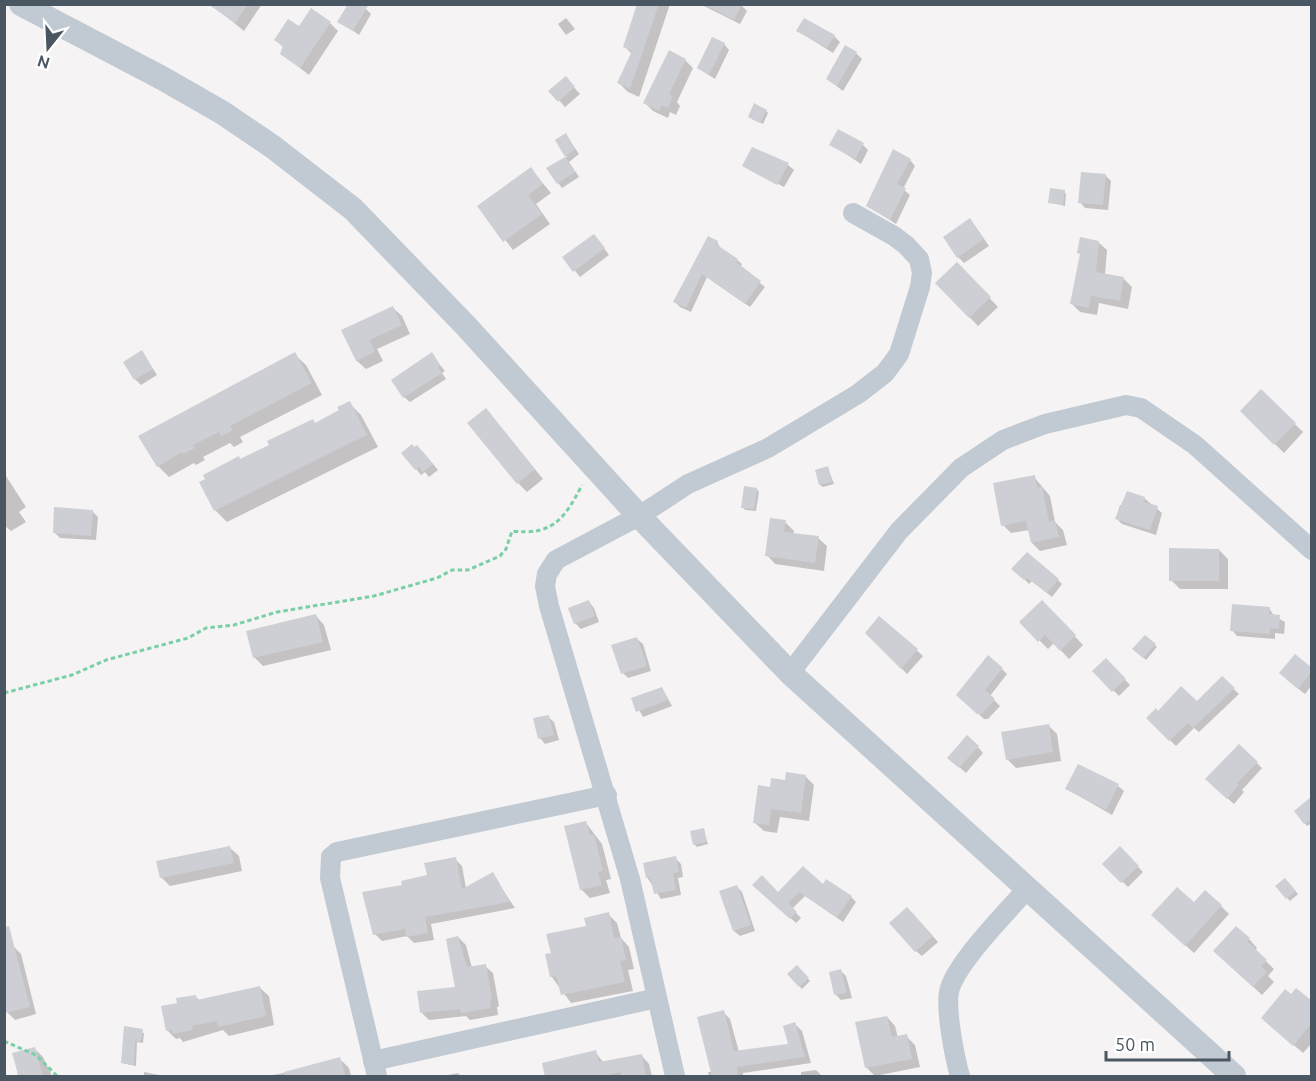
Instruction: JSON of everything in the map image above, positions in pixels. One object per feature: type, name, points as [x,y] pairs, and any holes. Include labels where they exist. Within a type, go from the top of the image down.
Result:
[{"type":"street","points":[[21,4],[162,78],[223,113],[273,147],[353,209],[466,326],[590,464],[790,673],[1234,1077]]},
{"type":"street","points":[[675,1077],[630,879],[608,795],[549,606],[547,574],[556,560],[639,516],[688,484],[768,448],[858,394],[893,364],[899,354],[920,287],[922,273],[919,259],[894,236],[853,213]]},
{"type":"street","points":[[790,673],[899,531],[961,468],[1014,436],[1045,424],[1126,405],[1141,408],[1195,444],[1311,550]]},
{"type":"street","points":[[608,795],[337,852],[331,857],[330,878],[375,1069],[657,998]]},
{"type":"street","points":[[960,1077],[951,1028],[950,989],[975,949],[1027,888]]},
{"type":"path","points":[[4,693],[72,675],[106,660],[188,638],[207,627],[234,625],[277,612],[374,596],[437,578],[452,570],[468,570],[500,556],[506,549],[512,531],[530,533],[554,524],[572,507],[590,464]]},
{"type":"path","points":[[4,1041],[36,1055],[57,1077]]},
{"type":"building","points":[[208,4],[248,4],[235,23]]},
{"type":"building","points":[[348,4],[369,4],[353,31],[337,22]]},
{"type":"building","points":[[637,4],[659,4],[630,89],[617,83],[632,51],[623,47]]},
{"type":"building","points":[[703,4],[742,4],[734,20]]},
{"type":"building","points":[[311,8],[331,22],[300,68],[280,54],[283,46],[274,40],[288,19],[299,26]]},
{"type":"building","points":[[804,18],[835,35],[827,48],[796,31]]},
{"type":"building","points":[[712,37],[725,43],[709,75],[697,68]]},
{"type":"building","points":[[845,45],[857,52],[837,86],[826,79]]},
{"type":"building","points":[[669,50],[686,59],[669,94],[673,96],[668,108],[662,105],[659,111],[643,103]]},
{"type":"building","points":[[566,76],[575,87],[558,102],[548,91]]},
{"type":"building","points":[[754,103],[767,110],[760,123],[748,117]]},
{"type":"building","points":[[838,129],[864,143],[855,159],[829,145]]},
{"type":"building","points":[[566,133],[575,149],[565,157],[555,140]]},
{"type":"building","points":[[752,147],[789,163],[777,185],[742,166]]},
{"type":"building","points":[[893,149],[911,159],[897,184],[906,188],[890,220],[866,206]]},
{"type":"building","points":[[565,157],[575,172],[557,184],[546,168]]},
{"type":"building","points":[[531,167],[543,184],[528,195],[542,214],[503,242],[477,206]]},
{"type":"building","points":[[1081,172],[1106,174],[1103,205],[1078,203]]},
{"type":"building","points":[[1050,188],[1065,190],[1063,205],[1048,203]]},
{"type":"building","points":[[970,218],[984,239],[957,258],[943,237]]},
{"type":"building","points":[[594,234],[605,248],[573,272],[562,257]]},
{"type":"building","points":[[708,236],[718,241],[715,247],[717,245],[738,259],[736,262],[761,281],[745,304],[702,274],[686,308],[673,302]]},
{"type":"building","points":[[1080,237],[1099,241],[1096,272],[1124,277],[1120,301],[1091,296],[1089,308],[1070,304],[1080,254],[1077,253]]},
{"type":"building","points":[[957,262],[991,297],[969,318],[935,283]]},
{"type":"building","points":[[393,306],[402,325],[370,340],[375,352],[356,361],[341,330]]},
{"type":"building","points":[[142,350],[153,369],[134,380],[123,362]]},
{"type":"building","points":[[295,352],[312,383],[230,426],[233,430],[221,436],[219,432],[193,445],[195,448],[183,454],[182,452],[157,467],[138,436]]},
{"type":"building","points":[[432,352],[442,373],[403,398],[391,380]]},
{"type":"building","points":[[1261,389],[1296,423],[1274,445],[1240,411]]},
{"type":"building","points":[[350,401],[367,435],[214,511],[199,482],[205,479],[203,475],[239,456],[240,459],[269,445],[267,441],[313,419],[315,423],[339,410],[337,407]]},
{"type":"building","points":[[486,408],[535,469],[517,484],[467,423]]},
{"type":"building","points":[[412,444],[414,447],[417,445],[433,464],[423,472],[419,467],[415,470],[401,453]]},
{"type":"building","points":[[828,466],[832,482],[819,485],[815,470]]},
{"type":"building","points":[[1035,475],[1037,488],[1042,486],[1049,522],[1055,520],[1059,537],[1031,543],[1026,521],[1001,526],[993,483]]},
{"type":"building","points":[[744,486],[757,488],[754,509],[741,508]]},
{"type":"building","points":[[1127,491],[1145,497],[1144,502],[1158,506],[1150,530],[1115,519]]},
{"type":"building","points":[[54,507],[93,510],[91,536],[53,533]]},
{"type":"building","points":[[770,518],[786,520],[784,532],[819,536],[815,563],[765,556]]},
{"type":"building","points":[[1169,548],[1219,549],[1219,581],[1169,581]]},
{"type":"building","points":[[1027,552],[1059,579],[1047,593],[1027,578],[1024,580],[1011,569]]},
{"type":"building","points":[[589,600],[595,616],[574,624],[568,608]]},
{"type":"building","points":[[1042,600],[1076,635],[1060,651],[1045,635],[1038,642],[1019,622]]},
{"type":"building","points":[[1232,604],[1270,607],[1269,614],[1280,615],[1279,629],[1270,628],[1270,634],[1230,631]]},
{"type":"building","points":[[316,614],[323,642],[253,658],[246,631]]},
{"type":"building","points":[[879,616],[918,649],[901,669],[865,633]]},
{"type":"building","points":[[1145,635],[1156,644],[1143,658],[1132,649]]},
{"type":"building","points":[[637,637],[647,666],[621,674],[611,645]]},
{"type":"building","points":[[1295,654],[1311,667],[1311,673],[1298,689],[1279,673]]},
{"type":"building","points":[[988,655],[1003,668],[985,690],[995,699],[982,714],[977,714],[956,695]]},
{"type":"building","points":[[1106,658],[1126,679],[1112,692],[1092,671]]},
{"type":"building","points":[[1222,676],[1235,688],[1193,728],[1188,723],[1169,741],[1146,718],[1156,708],[1158,711],[1181,686],[1197,701]]},
{"type":"building","points":[[662,687],[668,700],[636,712],[631,698]]},
{"type":"building","points":[[549,715],[554,735],[538,739],[533,718]]},
{"type":"building","points":[[1049,724],[1053,752],[1006,760],[1001,732]]},
{"type":"building","points":[[967,735],[979,746],[959,768],[947,758]]},
{"type":"building","points":[[1239,744],[1258,762],[1237,783],[1239,785],[1227,799],[1205,779]]},
{"type":"building","points":[[1078,764],[1119,784],[1106,810],[1065,789]]},
{"type":"building","points":[[786,772],[806,775],[801,813],[771,809],[769,825],[753,823],[758,785],[770,787],[771,778],[785,780]]},
{"type":"building","points":[[1311,797],[1311,819],[1304,824],[1294,811]]},
{"type":"building","points":[[586,821],[590,835],[594,834],[603,871],[598,872],[602,885],[580,890],[564,826]]},
{"type":"building","points":[[704,828],[707,842],[693,845],[690,831]]},
{"type":"building","points":[[230,846],[234,863],[160,878],[156,861]]},
{"type":"building","points":[[1120,846],[1139,866],[1121,883],[1102,864]]},
{"type":"building","points":[[676,856],[679,872],[673,873],[676,890],[654,894],[650,877],[646,878],[643,863]]},
{"type":"building","points":[[456,857],[462,889],[493,872],[510,902],[425,917],[428,933],[406,937],[405,929],[373,935],[362,892],[402,885],[401,881],[427,875],[424,863]]},
{"type":"building","points":[[803,866],[823,884],[826,879],[852,896],[837,917],[799,892],[788,903],[797,912],[790,919],[752,885],[762,875],[778,892]]},
{"type":"building","points":[[1285,878],[1296,891],[1286,899],[1275,886]]},
{"type":"building","points":[[737,885],[751,925],[733,931],[719,891]]},
{"type":"building","points":[[1177,887],[1194,902],[1205,890],[1222,905],[1185,946],[1151,915]]},
{"type":"building","points":[[907,907],[933,936],[915,952],[889,923]]},
{"type":"building","points":[[609,912],[614,938],[621,937],[626,960],[620,961],[625,982],[561,995],[556,976],[550,977],[545,954],[551,953],[546,934],[586,926],[584,918]]},
{"type":"building","points":[[9,926],[30,1007],[4,1013],[4,927]]},
{"type":"building","points":[[1236,926],[1250,938],[1247,941],[1267,960],[1261,966],[1267,972],[1253,987],[1213,951]]},
{"type":"building","points":[[458,936],[467,967],[486,964],[492,999],[490,999],[491,1008],[461,1013],[460,1009],[420,1013],[417,991],[455,987],[446,939]]},
{"type":"building","points":[[797,965],[809,978],[799,987],[787,974]]},
{"type":"building","points":[[841,969],[847,993],[834,995],[829,972]]},
{"type":"building","points":[[260,986],[266,1016],[218,1027],[217,1021],[192,1026],[193,1030],[173,1034],[172,1030],[166,1031],[161,1006],[177,1003],[176,998],[196,995],[197,1000]]},
{"type":"building","points":[[1296,988],[1311,1000],[1311,1024],[1293,1046],[1261,1018],[1285,989],[1291,994]]},
{"type":"building","points":[[724,1010],[734,1051],[788,1044],[783,1026],[795,1022],[805,1057],[737,1067],[738,1077],[712,1077],[697,1017]]},
{"type":"building","points":[[887,1016],[892,1037],[907,1034],[912,1059],[865,1068],[855,1022]]},
{"type":"building","points":[[124,1026],[143,1029],[141,1041],[135,1041],[134,1065],[121,1063]]},
{"type":"building","points":[[35,1047],[43,1077],[19,1077],[12,1053]]},
{"type":"building","points":[[596,1050],[599,1062],[642,1054],[646,1077],[621,1077],[620,1072],[601,1077],[545,1077],[542,1063]]},
{"type":"building","points":[[340,1057],[346,1077],[284,1077],[284,1072]]}]
